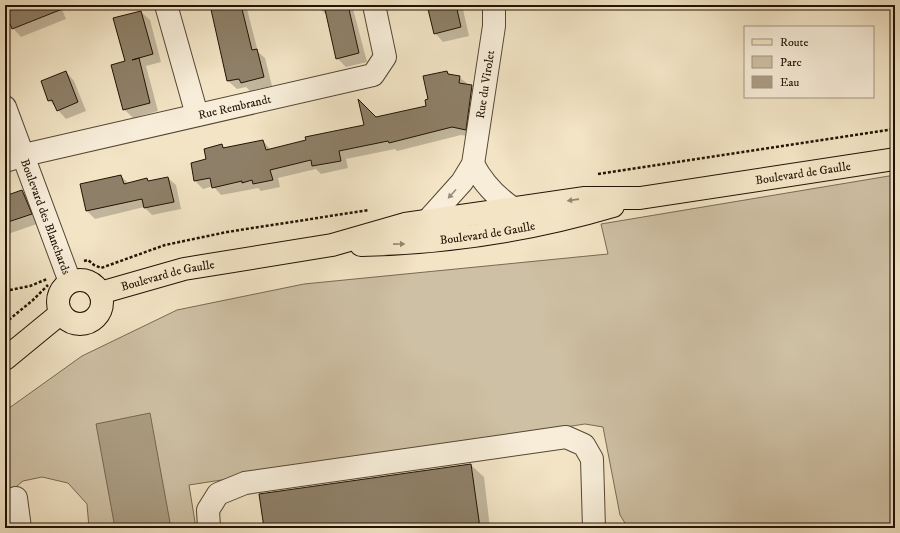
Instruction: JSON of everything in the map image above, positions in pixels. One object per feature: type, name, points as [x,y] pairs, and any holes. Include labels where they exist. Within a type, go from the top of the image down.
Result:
[{"type":"main road","name":"Boulevard de Gaulle","points":[[332,245],[406,244],[480,234],[564,220],[640,198],[895,159]]},
{"type":"main road","name":"Boulevard de Gaulle","points":[[100,293],[184,269],[332,245],[405,224],[585,198],[640,198]]},
{"type":"main road","points":[[69,276],[77,280],[91,283],[100,293],[101,308],[93,319],[79,324],[72,322],[61,313],[58,306],[60,292],[69,276]]},
{"type":"main road","points":[[5,359],[61,313]]},
{"type":"street","points":[[166,5],[197,115]]},
{"type":"street","name":"Rue Rembrandt","points":[[15,158],[373,75],[385,57],[374,5]]},
{"type":"street","name":"Rue du Virolet","points":[[427,221],[462,182],[474,164],[494,26],[494,5]]},
{"type":"street","name":"Boulevard des Blanchards","points":[[5,107],[15,158],[69,276]]},
{"type":"street","points":[[474,164],[481,178],[499,199],[514,208]]},
{"type":"street","points":[[209,528],[208,510],[218,494],[245,483],[566,437],[584,445],[592,458],[594,528]]},
{"type":"street","points":[[16,498],[20,528]]},
{"type":"path","points":[[5,291],[69,276]]},
{"type":"path","points":[[5,322],[33,300],[49,284]]},
{"type":"green space","points":[[895,175],[895,528],[628,528],[620,515],[603,427],[585,424],[189,485],[196,528],[89,528],[87,504],[68,483],[42,477],[23,481],[5,496],[5,411],[82,356],[177,310],[304,284],[608,254],[601,224]]},
{"type":"water","points":[[150,413],[171,528],[115,528],[96,424]]},
{"type":"building","points":[[5,5],[70,6],[12,29],[5,11]]},
{"type":"building","points":[[210,5],[241,5],[252,50],[257,49],[264,77],[241,83],[239,79],[227,81]]},
{"type":"building","points":[[324,5],[348,5],[359,53],[336,59]]},
{"type":"building","points":[[427,5],[456,5],[461,27],[434,34]]},
{"type":"building","points":[[141,11],[153,54],[139,58],[150,103],[123,110],[111,65],[125,61],[113,18]]},
{"type":"building","points":[[66,71],[78,102],[57,111],[52,100],[48,101],[41,81]]},
{"type":"building","points":[[447,71],[448,74],[460,76],[459,83],[472,85],[466,130],[452,127],[389,143],[388,141],[339,151],[341,161],[312,166],[311,160],[270,170],[273,180],[253,184],[252,180],[212,188],[210,178],[194,181],[191,163],[206,159],[204,149],[222,144],[223,148],[263,140],[266,150],[306,140],[305,137],[364,125],[358,99],[376,117],[426,106],[425,100],[428,99],[423,76]]},
{"type":"building","points":[[121,175],[124,184],[147,178],[148,181],[168,177],[174,202],[144,208],[142,199],[86,211],[80,184]]},
{"type":"building","points":[[22,190],[32,214],[5,223],[5,196]]},
{"type":"building","points":[[471,464],[480,528],[264,528],[259,494]]}]
